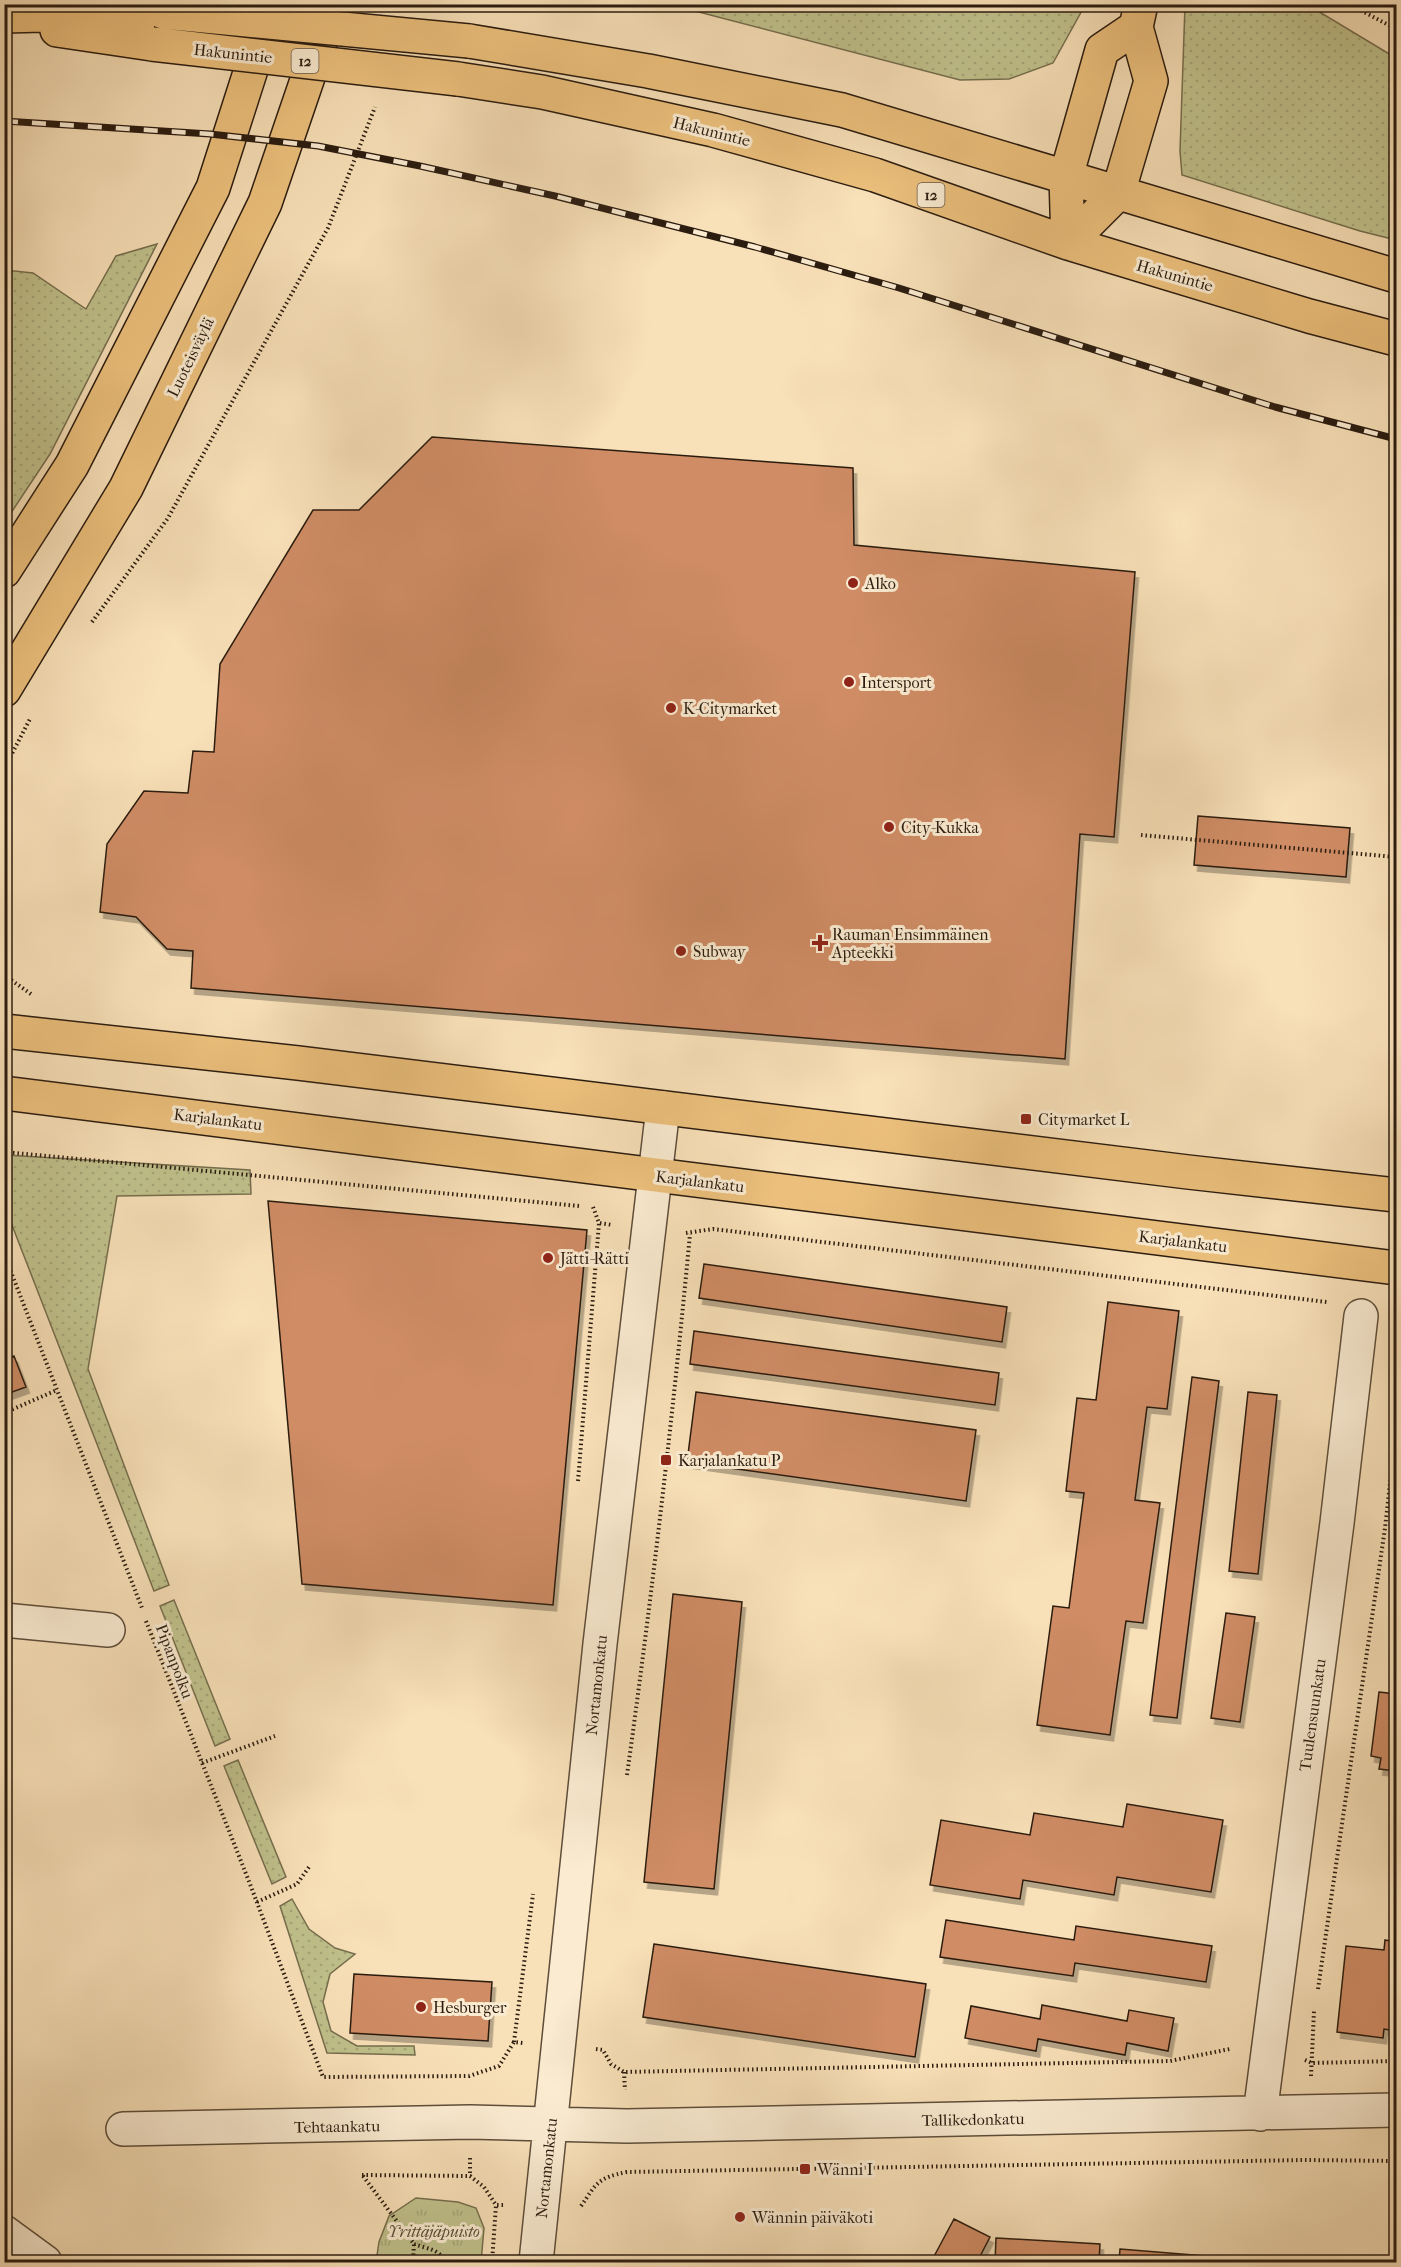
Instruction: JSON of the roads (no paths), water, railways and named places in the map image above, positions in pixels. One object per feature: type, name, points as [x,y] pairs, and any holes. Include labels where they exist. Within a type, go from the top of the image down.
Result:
[{"type":"main road","points":[[4,571],[72,465],[213,188],[272,4]]},
{"type":"main road","name":"Luoteisväylä","points":[[4,690],[126,488],[260,213],[333,4]]},
{"type":"main road","name":"Hakunintie","points":[[4,16],[163,12],[469,41],[648,71],[842,110],[1396,276]]},
{"type":"main road","points":[[1068,243],[1066,177],[1102,50],[1139,16]]},
{"type":"main road","points":[[1068,243],[1118,193],[1151,81],[1139,16]]},
{"type":"main road","name":"Hakunintie","points":[[4,23],[152,44],[458,79],[542,92],[712,130],[875,175],[1068,243],[1309,316],[1396,339]]},
{"type":"main road","points":[[4,1007],[78,1040]]},
{"type":"main road","points":[[4,1031],[297,1063],[1176,1171],[1396,1195]]},
{"type":"main road","name":"Karjalankatu","points":[[4,1093],[1396,1268]]},
{"type":"street","name":"Nortamonkatu","points":[[536,2262],[599,1653],[663,1108]]},
{"type":"street","name":"Tuulensuunkatu","points":[[1260,2115],[1333,1557],[1349,1310]]},
{"type":"street","points":[[4,1620],[108,1630]]},
{"type":"street","name":"Tallikedonkatu","points":[[550,2123],[627,2126],[1260,2115],[1396,2110]]},
{"type":"street","name":"Tehtaankatu","points":[[123,2129],[470,2122],[550,2123]]},
{"type":"street","points":[[4,2232],[45,2262]]},
{"type":"railway","points":[[4,121],[210,134],[318,146],[555,196],[755,247],[899,288],[1275,407],[1396,439]]},
{"type":"place","name":"Alko","points":[[853,583]]},
{"type":"place","name":"Intersport","points":[[849,682]]},
{"type":"place","name":"K-Citymarket","points":[[671,708]]},
{"type":"place","name":"City-Kukka","points":[[889,827]]},
{"type":"place","name":"Rauman Ensimmäinen Apteekki","points":[[820,943]]},
{"type":"place","name":"Subway","points":[[681,951]]},
{"type":"place","name":"Citymarket L","points":[[1026,1119]]},
{"type":"place","name":"Jätti-Rätti","points":[[548,1258]]},
{"type":"place","name":"Karjalankatu P","points":[[666,1460]]},
{"type":"place","name":"Hesburger","points":[[421,2007]]},
{"type":"place","name":"Wänni I","points":[[805,2169]]},
{"type":"place","name":"Wännin päiväkoti","points":[[740,2217]]},
{"type":"park label","name":"Yrittäjäpuisto","points":[[434,2231]]}]
